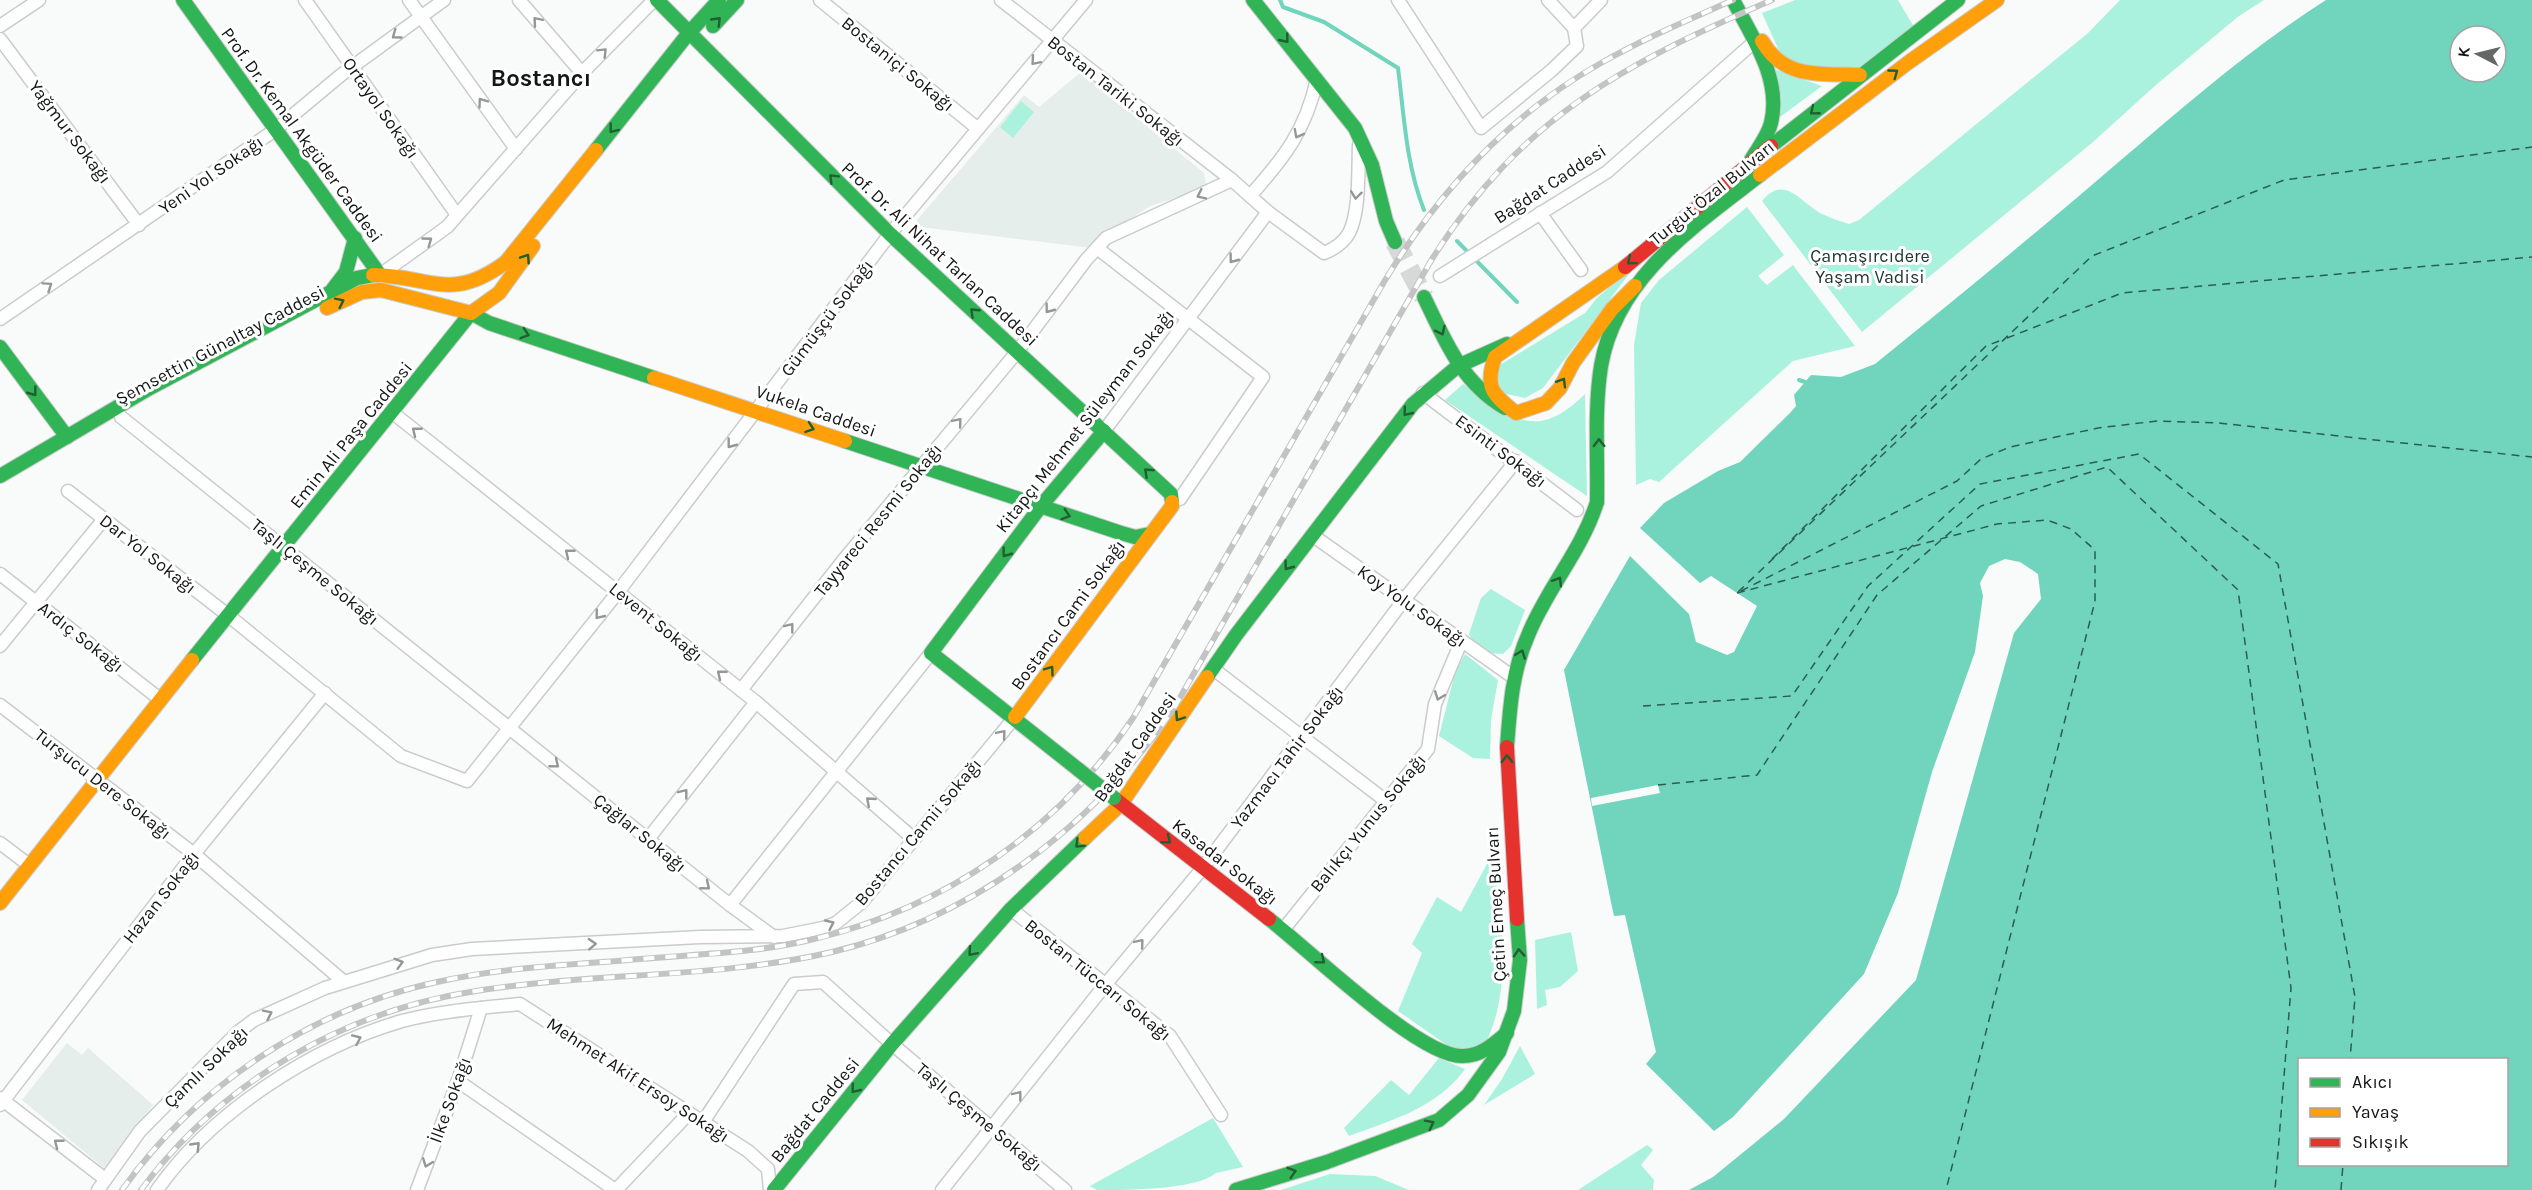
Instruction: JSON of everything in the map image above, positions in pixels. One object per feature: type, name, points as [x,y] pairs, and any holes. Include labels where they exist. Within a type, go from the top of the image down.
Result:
[{"type":"main road","name":"Prof. Dr. Kemal Akgüder Caddesi","points":[[183,0],[380,275]]},
{"type":"main road","name":"Prof. Dr. Ali Nihat Tarlan Caddesi","points":[[655,0],[890,234],[1172,494],[1172,506],[1150,534]]},
{"type":"main road","name":"Emin Ali Paşa Caddesi","points":[[0,903],[96,779],[471,313],[484,307],[504,289],[719,0]]},
{"type":"main road","name":"Emin Ali Paşa Caddesi","points":[[475,282],[506,262],[692,38],[737,0]]},
{"type":"main road","points":[[1253,0],[1317,79],[1360,137],[1372,165],[1386,221],[1395,242]]},
{"type":"main road","points":[[1733,0],[1769,75],[1774,100],[1771,123],[1749,164]]},
{"type":"main road","points":[[1741,0],[1773,58],[1806,72],[1860,75]]},
{"type":"main road","name":"Turgut Özal Bulvarı","points":[[1525,336],[1613,277],[1749,164],[1958,0]]},
{"type":"main road","name":"Turgut Özal Bulvarı","points":[[1597,502],[1598,407],[1602,359],[1614,322],[1635,286],[1659,259],[1739,191],[1847,107],[1997,0]]},
{"type":"main road","points":[[322,298],[343,281],[351,263],[355,238]]},
{"type":"main road","name":"Şemsettin Günaltay Caddesi","points":[[0,476],[148,389],[361,277],[380,275],[450,288],[475,282]]},
{"type":"main road","points":[[471,313],[466,305],[475,282]]},
{"type":"main road","points":[[1424,297],[1458,366],[1470,383],[1487,400],[1516,413],[1546,403],[1560,388],[1573,363],[1612,309],[1635,286]]},
{"type":"main road","name":"Şemsettin Günaltay Caddesi","points":[[0,489],[164,392],[352,296],[372,290],[391,291],[471,313]]},
{"type":"main road","name":"Vukela Caddesi","points":[[471,313],[489,323],[1135,537],[1150,534]]},
{"type":"main road","points":[[1516,413],[1495,397],[1489,384],[1488,372],[1495,357],[1525,336]]},
{"type":"main road","name":"Bağdat Caddesi","points":[[772,1190],[892,1044],[1011,909],[1118,801],[1212,668],[1312,535],[1424,393],[1458,366],[1525,336]]},
{"type":"main road","points":[[0,347],[67,437]]},
{"type":"main road","name":"Kitapçı Mehmet Süleyman Sokağı","points":[[931,653],[1041,506],[1104,431]]},
{"type":"main road","name":"Çetin Emeç Bulvarı","points":[[1236,1190],[1337,1158],[1439,1120],[1468,1095],[1499,1052],[1507,1033],[1518,988],[1520,960],[1506,758],[1513,677],[1529,632],[1588,530],[1597,502]]},
{"type":"main road","name":"Bostancı Cami Sokağı","points":[[1015,717],[1150,534]]},
{"type":"main road","name":"Kasadar Sokağı","points":[[931,653],[1015,717],[1202,869],[1283,930],[1382,1010],[1436,1049],[1455,1056],[1468,1056],[1486,1051],[1507,1033]]},
{"type":"street","points":[[0,26],[39,0]]},
{"type":"street","name":"Ortayol Sokağı","points":[[305,0],[457,216]]},
{"type":"street","points":[[409,0],[516,149]]},
{"type":"street","name":"Yeni Yol Sokağı","points":[[0,319],[140,225],[275,130],[351,68],[444,0]]},
{"type":"street","points":[[519,0],[582,73]]},
{"type":"street","name":"Şemsettin Günaltay Caddesi","points":[[380,275],[447,227],[582,73],[655,0]]},
{"type":"street","name":"Bostaniçi Sokağı","points":[[820,0],[977,128]]},
{"type":"street","name":"Bostan Tariki Sokağı","points":[[1001,0],[1232,180],[1268,212],[1324,253],[1339,247],[1349,233],[1356,197],[1360,137]]},
{"type":"street","name":"Gümüşçü Sokağı","points":[[509,727],[618,592],[890,234],[1086,0]]},
{"type":"street","points":[[1398,0],[1481,128],[1552,70],[1577,46],[1574,28],[1548,0]]},
{"type":"street","points":[[1574,28],[1601,0]]},
{"type":"street","name":"Yağmur Sokağı","points":[[0,39],[140,225]]},
{"type":"street","name":"Bağdat Caddesi","points":[[1440,276],[1607,172],[1753,43]]},
{"type":"street","points":[[1250,196],[1297,138],[1311,108],[1317,79]]},
{"type":"street","name":"Tayyareci Resmi Sokağı","points":[[741,690],[921,466],[1017,352],[1106,238],[1232,180]]},
{"type":"street","name":"Kitapçı Mehmet Süleyman Sokağı","points":[[1104,431],[1268,212]]},
{"type":"street","points":[[1540,213],[1581,270]]},
{"type":"street","points":[[1097,248],[1263,377],[1180,498]]},
{"type":"street","name":"Prof. Dr. Kemal Akgüder Caddesi","points":[[380,275],[391,291]]},
{"type":"street","name":"Esinti Sokağı","points":[[1424,393],[1516,461],[1577,510]]},
{"type":"street","name":"Levent Sokağı","points":[[393,412],[756,702],[914,839]]},
{"type":"street","name":"Taşlı Çeşme Sokağı","points":[[121,417],[509,727]]},
{"type":"street","name":"Yazmacı Tahir Sokağı","points":[[942,1190],[1105,985],[1202,869],[1403,601],[1516,461]]},
{"type":"street","name":"Dar Yol Sokağı","points":[[68,491],[325,693]]},
{"type":"street","points":[[0,646],[104,519]]},
{"type":"street","name":"Koy Yolu Sokağı","points":[[1312,535],[1513,677]]},
{"type":"street","name":"Ardıç Sokağı","points":[[0,574],[161,700]]},
{"type":"street","name":"Balıkçı Yunus Sokağı","points":[[1283,930],[1428,749],[1436,704],[1461,642]]},
{"type":"street","points":[[730,905],[931,653]]},
{"type":"street","points":[[1212,668],[1386,801]]},
{"type":"street","points":[[325,693],[401,756],[467,781],[509,727]]},
{"type":"street","name":"Hazan Sokağı","points":[[1,1101],[194,854],[325,693]]},
{"type":"street","points":[[648,839],[756,702]]},
{"type":"street","name":"Turşucu Dere Sokağı","points":[[0,705],[194,854],[343,981]]},
{"type":"street","name":"Bostancı Camii Sokağı","points":[[343,981],[404,962],[472,949],[700,936],[774,937],[823,928],[836,922],[862,902],[1015,717]]},
{"type":"street","name":"Çağlar Sokağı","points":[[509,727],[730,905],[774,937]]},
{"type":"street","points":[[0,843],[29,865]]},
{"type":"street","name":"Bostan Tüccarı Sokağı","points":[[1011,909],[1170,1036],[1221,1115]]},
{"type":"street","name":"Çamlı Sokağı","points":[[98,1190],[140,1131],[242,1029],[267,1014],[343,981]]},
{"type":"street","name":"Taşlı Çeşme Sokağı","points":[[703,1122],[794,984],[824,982],[892,1044],[1065,1190]]},
{"type":"street","name":"Mehmet Akif Ersoy Sokağı","points":[[157,1190],[211,1131],[294,1067],[399,1022],[520,1004],[748,1151],[768,1169],[772,1190]]},
{"type":"street","name":"İlke Sokağı","points":[[417,1190],[458,1081],[482,1008]]},
{"type":"street","points":[[458,1081],[616,1190],[688,1113]]},
{"type":"street","points":[[1,1101],[105,1179]]},
{"type":"shaded area","points":[[2326,0],[2532,0],[2532,1190],[1689,1190],[1713,1177],[1784,1119],[1916,980],[2014,633],[2041,599],[2038,574],[2020,562],[2005,559],[1989,566],[1980,583],[1983,596],[1975,652],[1932,772],[1898,893],[1864,974],[1733,1117],[1714,1131],[1646,1064],[1656,1052],[1625,915],[1614,916],[1564,670],[1630,556],[1689,614],[1696,642],[1727,655],[1734,652],[1757,606],[1711,576],[1700,583],[1640,528],[1664,503],[1718,471],[1740,462],[1796,406],[1794,395],[1811,375],[1841,377],[1875,364],[2220,77],[2272,37]]},
{"type":"shaded area","points":[[1081,72],[1204,173],[1207,188],[1150,206],[1107,234],[1091,248],[912,226],[1024,95],[1039,107]]},
{"type":"shaded area","points":[[67,1043],[82,1055],[88,1048],[153,1105],[104,1168],[22,1100]]},
{"type":"green space","points":[[1795,0],[1898,0],[1914,27],[1857,69],[1797,65],[1781,55],[1762,13]]},
{"type":"green space","name":"Çamaşırcıdere Yaşam Vadisi","points":[[2120,0],[2264,0],[2239,16],[2157,84],[2093,142],[1862,332],[1762,201],[1770,193],[1785,190],[1828,217],[1849,224],[1859,220],[2088,33]]},
{"type":"green space","points":[[1774,69],[1822,86],[1776,120]]},
{"type":"green space","points":[[1021,101],[1034,112],[1013,138],[1000,127]]},
{"type":"green space","name":"Çamaşırcıdere Yaşam Vadisi","points":[[1747,207],[1784,255],[1758,276],[1767,285],[1793,265],[1855,346],[1793,361],[1659,482],[1650,479],[1636,485],[1634,345],[1641,303],[1659,280]]},
{"type":"green space","points":[[1635,266],[1543,388],[1525,398],[1502,393],[1495,368],[1585,313],[1597,298]]},
{"type":"green space","points":[[1463,384],[1495,406],[1523,420],[1537,421],[1552,418],[1585,394],[1587,496],[1445,400]]},
{"type":"green space","points":[[1491,589],[1525,610],[1511,646],[1503,654],[1487,653],[1476,648],[1469,634],[1481,598]]},
{"type":"green space","points":[[1465,654],[1498,680],[1491,720],[1490,759],[1473,758],[1439,736],[1455,673]]},
{"type":"green space","points":[[1494,851],[1503,952],[1499,1002],[1493,1026],[1483,1048],[1454,1050],[1398,1011],[1422,953],[1412,944],[1437,897],[1461,912]]},
{"type":"green space","points":[[1571,932],[1578,971],[1560,987],[1545,990],[1547,1005],[1537,1009],[1535,940]]},
{"type":"green space","points":[[1520,1046],[1535,1074],[1484,1105],[1502,1079]]},
{"type":"green space","points":[[1439,1058],[1465,1069],[1441,1094],[1413,1111],[1349,1136],[1344,1128],[1391,1080],[1409,1095]]},
{"type":"green space","points":[[1213,1118],[1243,1167],[1216,1173],[1206,1179],[1178,1186],[1097,1190],[1090,1186]]},
{"type":"green space","points":[[1647,1145],[1653,1150],[1641,1165],[1654,1180],[1653,1190],[1578,1190]]},
{"type":"green space","points":[[1330,1174],[1375,1176],[1409,1190],[1281,1190]]},
{"type":"pier","points":[[1658,785],[1660,793],[1592,806],[1591,798]]},
{"type":"waterway","points":[[1280,0],[1283,7],[1324,22],[1398,68],[1409,158],[1424,210]]},
{"type":"waterway","points":[[1457,241],[1517,302]]},
{"type":"waterway","points":[[1799,380],[1805,382]]},
{"type":"ferry route","points":[[1738,592],[2092,256],[2284,180],[2532,147]]},
{"type":"ferry route","points":[[2007,338],[2122,293],[2532,257]]},
{"type":"ferry route","points":[[1772,559],[1986,346],[2002,340]]},
{"type":"ferry route","points":[[1741,591],[1957,481],[1981,459],[2010,447],[2098,428],[2157,421],[2219,423],[2532,457]]},
{"type":"ferry route","points":[[1643,706],[1792,696],[1868,586],[1980,484],[2139,454],[2278,564],[2355,997],[2350,1058]]},
{"type":"ferry route","points":[[1658,785],[1757,775],[1877,595],[1981,506],[2107,467],[2238,590],[2291,988],[2275,1190]]},
{"type":"ferry route","points":[[1737,593],[1997,524],[2047,520],[2071,529],[2095,550],[2095,601],[1946,1190]]},
{"type":"ferry route","points":[[2341,1190],[2343,1166]]},
{"type":"tunnel","points":[[1395,242],[1424,297]]},
{"type":"railway","points":[[122,1190],[152,1152],[185,1117],[221,1086],[260,1057],[301,1032],[345,1011],[390,994],[487,973],[750,950],[793,944],[863,925],[909,907],[953,885],[995,858],[1034,829],[1070,795],[1103,758],[1133,718],[1384,282],[1405,249],[1452,187],[1506,131],[1567,84],[1633,46],[1733,0]]},
{"type":"railway","points":[[141,1190],[173,1151],[209,1116],[247,1085],[289,1058],[333,1034],[379,1015],[427,1001],[476,991],[520,985],[744,967],[832,952],[884,937],[934,916],[981,891],[1026,862],[1067,829],[1106,792],[1142,751],[1174,708],[1432,259],[1466,210],[1502,168],[1540,132],[1580,101],[1622,73],[1668,48],[1772,0]]},
{"type":"traffic: fast","points":[[183,0],[380,275]]},
{"type":"traffic: fast","points":[[657,0],[890,234],[1171,494],[1172,502]]},
{"type":"traffic: fast","points":[[596,150],[688,34],[719,0]]},
{"type":"traffic: fast","points":[[713,26],[737,0]]},
{"type":"traffic: fast","points":[[1253,0],[1355,128],[1372,165],[1386,221],[1395,242]]},
{"type":"traffic: fast","points":[[1733,0],[1763,59],[1772,90],[1773,107],[1770,128],[1751,160]]},
{"type":"traffic: fast","points":[[1771,146],[1958,0]]},
{"type":"traffic: fast","points":[[1597,502],[1597,417],[1601,366],[1609,335],[1623,306],[1640,280],[1661,257],[1709,214],[1760,175]]},
{"type":"traffic: fast","points":[[333,289],[346,272],[355,238]]},
{"type":"traffic: fast","points":[[0,476],[148,389],[357,278],[373,275]]},
{"type":"traffic: fast","points":[[1424,297],[1456,360],[1477,386],[1505,408]]},
{"type":"traffic: fast","points":[[192,660],[471,313],[489,323],[654,378]]},
{"type":"traffic: fast","points":[[1207,677],[1236,635],[1413,404],[1458,366],[1507,344]]},
{"type":"traffic: fast","points":[[0,347],[67,437]]},
{"type":"traffic: fast","points":[[1079,770],[931,653],[1041,506],[1104,431]]},
{"type":"traffic: fast","points":[[845,441],[1121,533],[1135,537],[1150,534]]},
{"type":"traffic: fast","points":[[1507,747],[1513,689],[1523,647],[1537,616],[1583,536],[1597,502]]},
{"type":"traffic: fast","points":[[1079,770],[1114,798]]},
{"type":"traffic: fast","points":[[774,1190],[892,1044],[1011,909],[1085,838]]},
{"type":"traffic: fast","points":[[1269,919],[1364,999],[1420,1040],[1444,1052],[1463,1056],[1476,1054],[1487,1049],[1507,1033]]},
{"type":"traffic: fast","points":[[1236,1190],[1327,1162],[1439,1120],[1468,1095],[1499,1052],[1514,1011],[1520,960],[1517,919]]},
{"type":"traffic: slow","points":[[1760,175],[1909,62],[1997,0]]},
{"type":"traffic: slow","points":[[1762,41],[1771,54],[1792,68],[1818,74],[1860,75]]},
{"type":"traffic: slow","points":[[373,275],[455,284],[487,274],[506,262],[596,150]]},
{"type":"traffic: slow","points":[[471,313],[499,293],[533,246]]},
{"type":"traffic: slow","points":[[1625,267],[1495,357],[1490,376],[1496,395],[1516,413],[1546,403],[1560,388],[1573,363],[1612,309],[1635,286]]},
{"type":"traffic: slow","points":[[327,308],[362,292],[381,290],[471,313]]},
{"type":"traffic: slow","points":[[654,378],[845,441]]},
{"type":"traffic: slow","points":[[1015,717],[1172,506],[1172,502]]},
{"type":"traffic: slow","points":[[0,903],[192,660]]},
{"type":"traffic: slow","points":[[1085,838],[1121,804],[1207,677]]},
{"type":"traffic: jam","points":[[1625,267],[1771,146]]},
{"type":"traffic: jam","points":[[1507,747],[1517,919]]},
{"type":"traffic: jam","points":[[1114,798],[1269,919]]},
{"type":"district","name":"Bostancı","points":[[541,78]]}]
